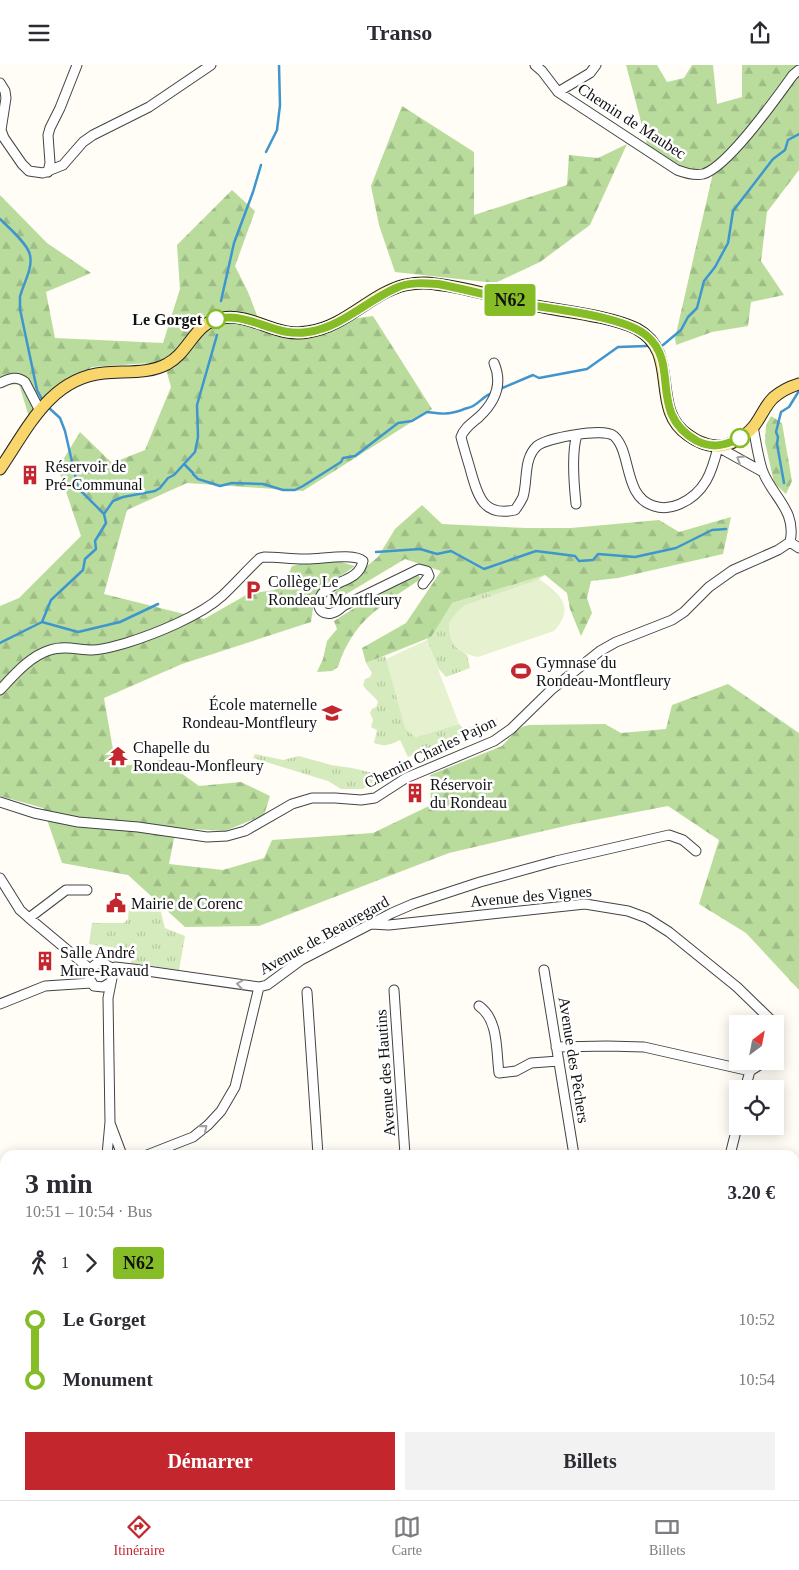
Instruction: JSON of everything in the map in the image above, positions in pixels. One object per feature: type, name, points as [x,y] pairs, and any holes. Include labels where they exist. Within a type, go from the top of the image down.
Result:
[{"type":"main road","points":[[0,469],[41,409],[50,398],[72,381],[102,373],[145,371],[161,367],[179,355],[199,329],[209,321],[216,319],[240,317],[277,331],[309,332],[333,325],[396,288],[423,283],[438,284],[608,320],[640,331],[651,339],[661,357],[666,398],[676,424],[696,440],[718,447],[740,438],[753,427],[775,396],[799,384]]},
{"type":"street","points":[[48,172],[50,163],[48,135],[77,65]]},
{"type":"street","points":[[0,83],[5,91],[6,98],[2,130],[4,138],[14,155],[29,171],[37,173],[48,172],[64,165],[83,141],[155,104],[210,65]]},
{"type":"street","name":"Chemin de Maubec","points":[[535,65],[542,71],[558,93],[677,169],[698,174],[711,170],[732,152],[799,70]]},
{"type":"street","points":[[558,93],[590,73],[596,65]]},
{"type":"street","points":[[494,363],[499,380],[495,394],[486,409],[463,432],[461,437],[478,497],[486,505],[506,512],[516,510],[523,495],[530,455],[544,441],[577,435],[609,433],[615,437],[634,488],[642,501],[659,508],[676,506],[699,491],[710,475],[718,447],[763,472]]},
{"type":"street","points":[[0,383],[15,377],[20,379],[24,382],[41,409]]},
{"type":"street","points":[[753,427],[763,472],[781,499],[786,511],[790,525],[790,542],[799,548]]},
{"type":"street","points":[[576,504],[574,461],[577,435]]},
{"type":"street","name":"Chemin Charles Pajon","points":[[0,802],[55,818],[207,837],[227,836],[245,831],[292,804],[312,798],[361,800],[375,797],[406,778],[494,741],[511,729],[552,690],[600,651],[639,632],[672,620],[684,612],[709,587],[733,570],[778,550],[790,542]]},
{"type":"street","points":[[0,690],[27,663],[51,649],[93,650],[110,647],[144,637],[184,619],[221,596],[260,558],[351,557],[360,558],[364,561],[355,575],[326,590],[321,596],[319,601],[320,608],[329,615],[336,613],[343,606],[420,569],[427,571],[429,576],[424,584]]},
{"type":"street","name":"Avenue de Beauregard","points":[[160,1150],[193,1137],[221,1111],[236,1087],[259,987],[268,985],[301,960],[371,923],[413,904],[480,882],[612,847],[669,835],[683,840],[696,851]]},
{"type":"street","points":[[0,878],[20,909],[90,969]]},
{"type":"street","points":[[29,918],[66,890],[87,890]]},
{"type":"street","name":"Avenue des Vignes","points":[[371,923],[390,925],[584,904],[628,911],[647,918],[686,945],[737,987],[765,1015]]},
{"type":"street","points":[[108,998],[94,985],[88,976],[90,969],[96,964],[101,963],[111,969],[128,968],[259,987]]},
{"type":"street","points":[[107,1150],[110,1122],[108,998],[113,975],[111,969]]},
{"type":"street","name":"Avenue des Pêchers","points":[[544,970],[573,1150]]},
{"type":"street","points":[[0,1004],[45,986],[94,985],[105,987],[111,982]]},
{"type":"street","name":"Avenue des Hautins","points":[[394,990],[405,1150]]},
{"type":"street","points":[[307,992],[318,1150]]},
{"type":"street","points":[[479,1006],[487,1011],[493,1025],[499,1073],[516,1071],[531,1063],[559,1061]]},
{"type":"street","points":[[556,1047],[644,1047],[750,1071],[748,1080]]},
{"type":"street","points":[[110,1122],[120,1150]]},
{"type":"street","points":[[731,1150],[735,1135]]},
{"type":"green space","points":[[626,65],[657,65],[667,82],[684,78],[692,65],[713,65],[717,104],[742,97],[742,65],[799,65],[799,170],[767,212],[761,261],[784,295],[751,302],[748,326],[712,332],[676,345],[675,338],[713,173],[677,166],[648,148]]},
{"type":"green space","points":[[402,106],[474,152],[474,215],[567,185],[569,155],[598,158],[627,144],[590,225],[540,262],[495,283],[395,272],[379,225],[371,186]]},
{"type":"green space","points":[[232,190],[255,211],[235,266],[248,292],[263,331],[373,316],[432,409],[303,491],[187,483],[127,510],[104,594],[204,619],[248,594],[274,590],[285,583],[292,566],[326,558],[355,566],[315,594],[311,622],[182,664],[104,698],[116,767],[163,760],[199,786],[241,782],[270,796],[264,815],[225,831],[176,828],[169,864],[223,870],[264,858],[272,840],[373,833],[431,805],[430,775],[502,746],[522,727],[529,725],[605,724],[621,733],[666,729],[672,705],[728,684],[799,733],[799,990],[746,933],[699,904],[719,840],[668,806],[574,824],[449,853],[259,926],[185,927],[128,875],[62,863],[43,808],[0,796],[0,606],[19,598],[81,536],[58,468],[80,432],[112,463],[145,450],[171,387],[164,362],[92,367],[51,391],[29,417],[19,384],[0,386],[0,195],[47,243],[91,273],[46,292],[55,338],[163,343],[180,289],[177,245]]},
{"type":"green space","points":[[771,416],[782,423],[792,481],[786,494],[774,483],[765,442],[766,425]]},
{"type":"green space","points":[[422,505],[442,524],[526,528],[571,528],[659,520],[679,532],[731,517],[723,554],[618,578],[591,581],[587,598],[592,613],[581,636],[570,609],[567,593],[545,575],[452,603],[431,637],[366,663],[362,648],[406,623],[441,571],[405,559],[333,602],[330,596],[378,557],[395,529]]},
{"type":"green space","points":[[418,575],[421,579],[382,606],[361,625],[344,651],[338,667],[332,671],[317,672],[323,659],[327,641],[337,629],[334,621],[375,595]]},
{"type":"green space","points":[[545,575],[450,636],[456,647],[467,655],[470,668],[446,677],[438,668],[427,640],[452,603]]},
{"type":"green space","points":[[539,579],[553,590],[563,602],[564,615],[561,623],[554,631],[478,657],[464,653],[455,646],[450,636],[449,622],[465,605]]},
{"type":"green space","points":[[427,640],[459,724],[415,737],[405,728],[386,659]]},
{"type":"green space","points":[[385,656],[415,737],[459,724],[464,729],[498,718],[483,729],[452,738],[408,757],[400,740],[387,745],[374,743],[377,730],[371,727],[373,720],[370,713],[378,702],[363,685],[365,679],[370,677],[372,673],[366,663]]},
{"type":"green space","points":[[255,754],[283,760],[299,756],[331,765],[390,777],[362,789],[341,789],[328,781],[253,758]]},
{"type":"green space","points":[[129,906],[160,909],[165,928],[185,936],[179,970],[131,963],[131,950],[89,944],[92,923],[124,923],[128,919]]},
{"type":"waterway","points":[[266,152],[277,130],[280,105],[279,65]]},
{"type":"waterway","points":[[663,345],[681,330],[688,317],[697,308],[704,281],[715,267],[728,243],[733,211],[773,159],[785,150],[788,140],[799,134]]},
{"type":"waterway","points":[[221,301],[234,243],[261,165]]},
{"type":"waterway","points":[[0,219],[22,241],[30,255],[29,271],[20,297],[20,309],[37,390],[43,401]]},
{"type":"waterway","points":[[184,464],[195,452],[198,437],[197,405],[217,335]]},
{"type":"waterway","points":[[500,389],[533,375],[539,378],[587,369],[618,347],[647,346]]},
{"type":"waterway","points":[[784,483],[776,432],[781,412],[789,407],[799,391]]},
{"type":"waterway","points":[[193,474],[198,479],[220,486],[232,483],[263,484],[283,490],[295,490],[341,462],[343,458],[355,456],[398,423],[412,421],[427,412],[444,414],[462,410],[473,406],[492,393]]},
{"type":"waterway","points":[[48,407],[60,418],[65,431],[78,488],[104,514]]},
{"type":"waterway","points":[[0,643],[42,622],[51,600],[83,570],[85,559],[96,549],[95,541],[106,523],[104,514],[113,501],[123,497],[155,491],[184,464],[193,473]]},
{"type":"waterway","points":[[376,552],[420,549],[437,554],[451,551],[484,569],[536,551],[575,556],[579,561],[593,560],[598,554],[635,557],[676,548],[712,530],[726,529]]},
{"type":"waterway","points":[[42,622],[78,632],[120,622],[158,604]]},
{"type":"bus line","name":"N62","points":[[216,319],[240,317],[277,331],[289,333],[309,332],[333,325],[396,288],[423,283],[438,284],[608,320],[631,326],[647,336],[654,345],[664,367],[666,398],[670,411],[676,424],[684,432],[701,443],[718,447],[740,438]]},
{"type":"place","name":"Le Gorget","points":[[216,319]]},
{"type":"place","name":"Réservoir de Pré-Communal","points":[[30,475]]},
{"type":"place","name":"Collège Le Rondeau Montfleury","points":[[253,590]]},
{"type":"place","name":"Gymnase du Rondeau-Montfleury","points":[[521,671]]},
{"type":"place","name":"École maternelle Rondeau-Montfleury","points":[[332,713]]},
{"type":"place","name":"Chapelle du Rondeau-Monfleury","points":[[118,756]]},
{"type":"place","name":"Réservoir du Rondeau","points":[[415,793]]},
{"type":"place","name":"Mairie de Corenc","points":[[116,903]]},
{"type":"place","name":"Salle André Mure-Ravaud","points":[[45,961]]}]
